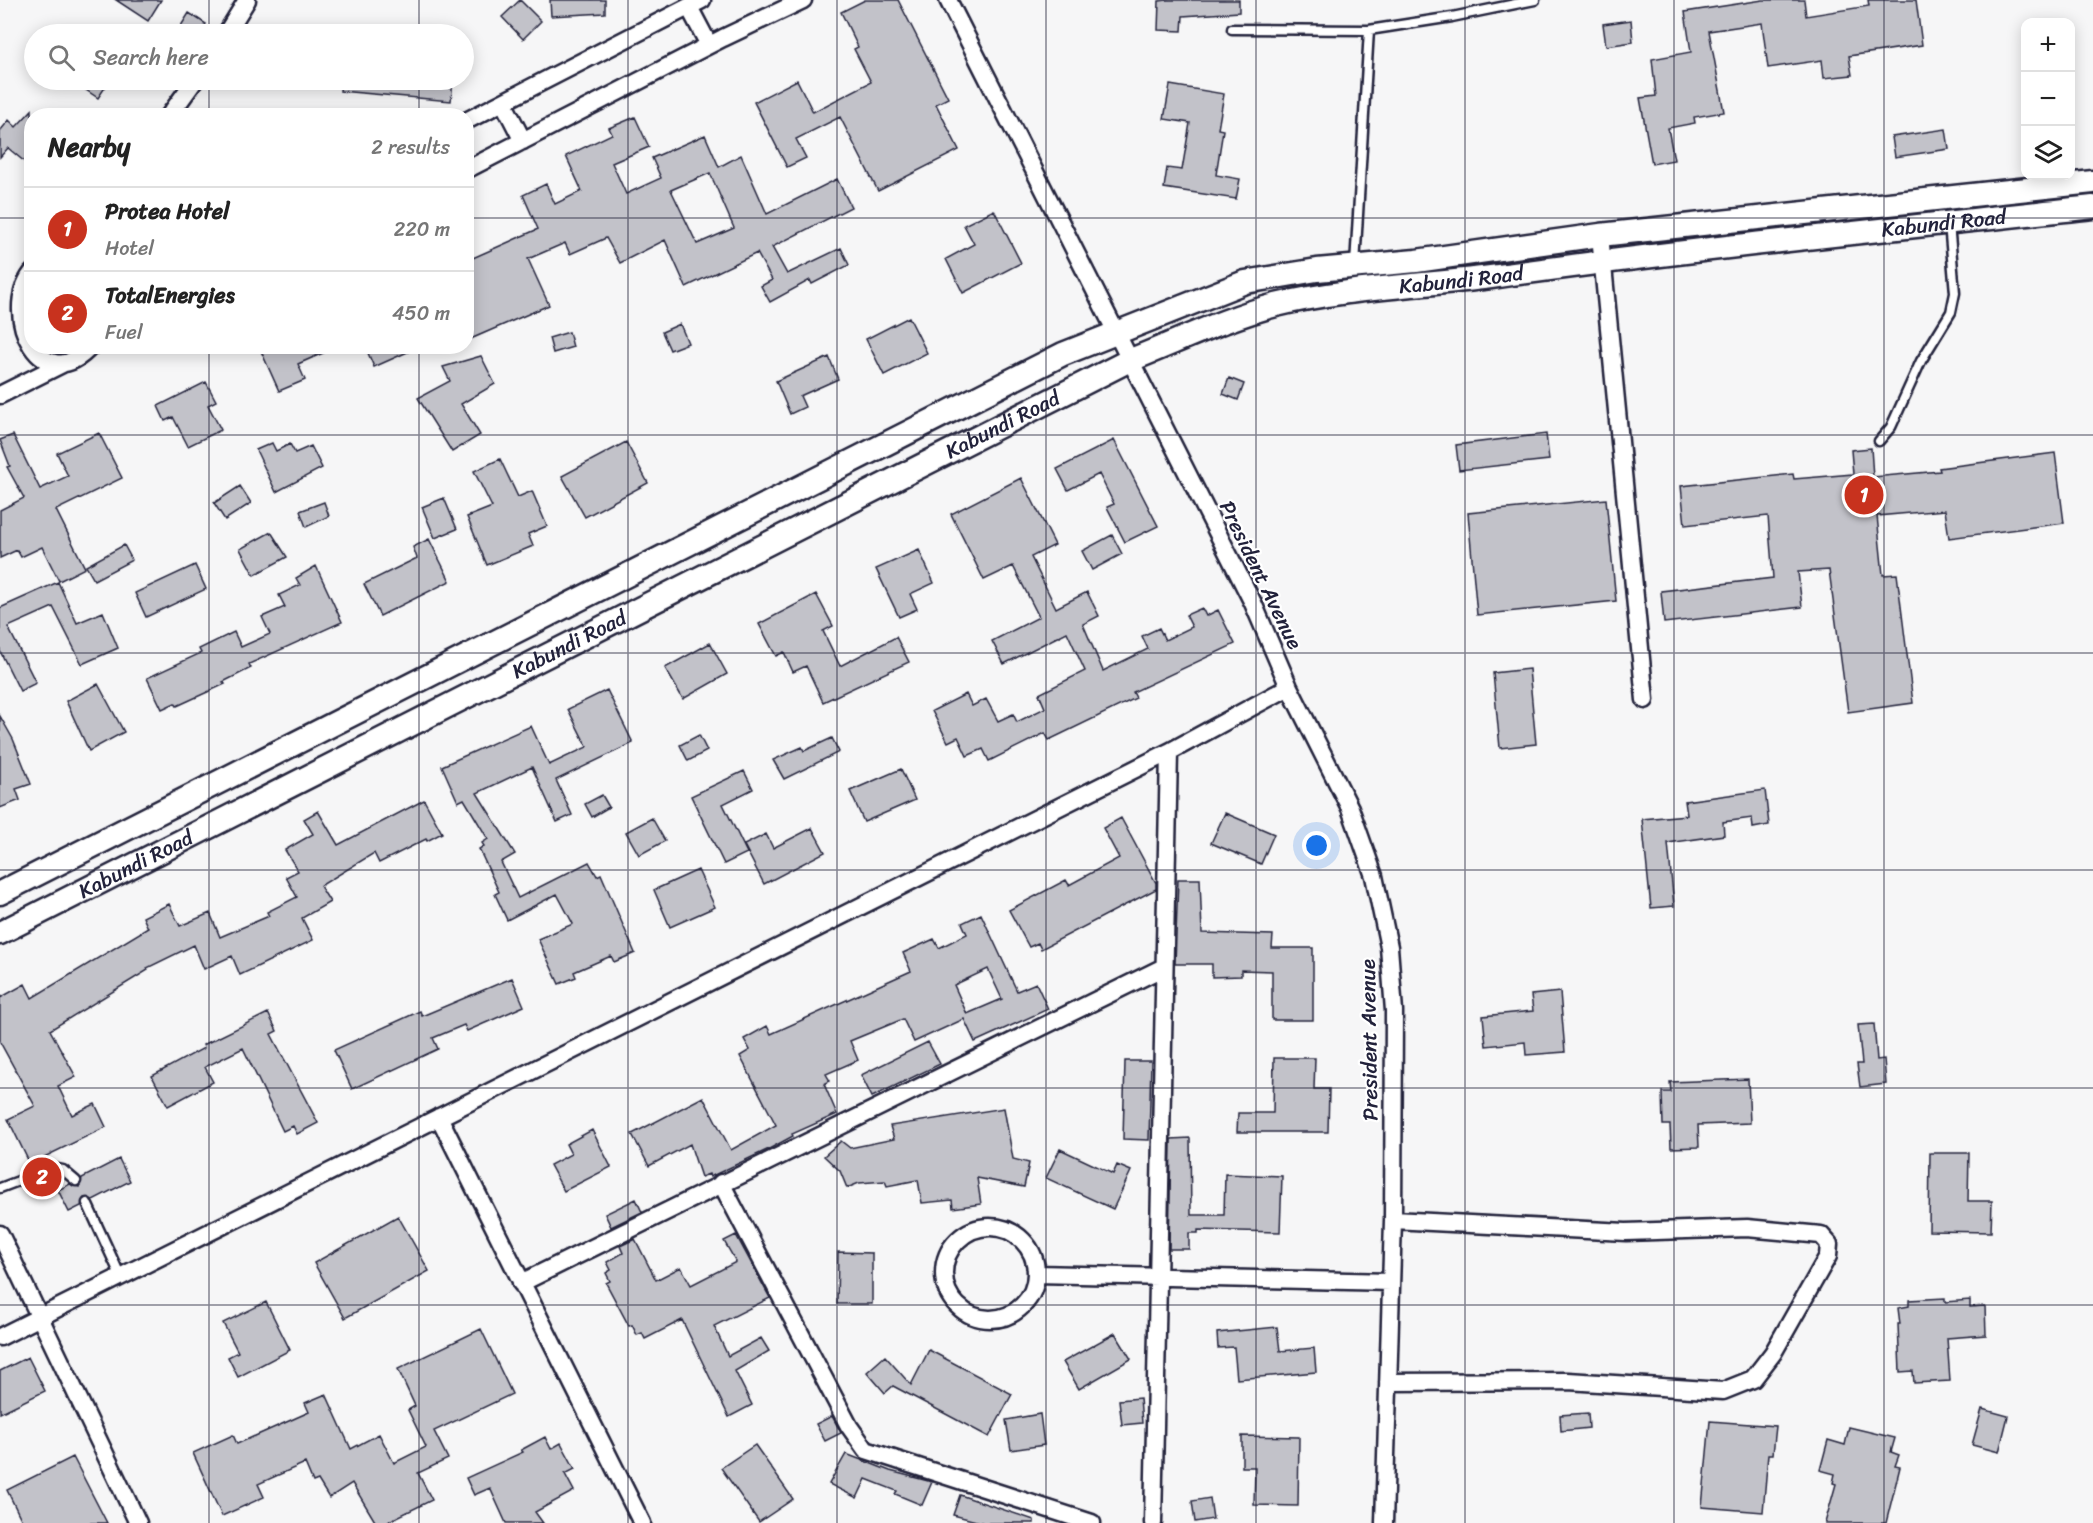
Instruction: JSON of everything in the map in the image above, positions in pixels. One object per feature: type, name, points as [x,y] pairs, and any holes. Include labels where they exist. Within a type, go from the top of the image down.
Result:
[{"type":"street","points":[[232,24],[247,0]]},
{"type":"street","points":[[474,166],[709,45],[803,0]]},
{"type":"street","name":"President Avenue","points":[[948,0],[1128,361],[1253,603],[1289,687],[1350,808],[1374,876],[1389,947],[1394,1011],[1393,1220],[1384,1523]]},
{"type":"street","points":[[474,117],[695,3],[709,45]]},
{"type":"street","points":[[175,108],[188,90]]},
{"type":"street","points":[[503,102],[523,141]]},
{"type":"street","name":"Kabundi Road","points":[[1,931],[1128,361],[1277,305],[1416,261],[1600,236],[2093,182]]},
{"type":"street","name":"Kabundi Road","points":[[0,892],[1063,354],[1245,282],[1354,279],[1419,286],[1602,261],[2093,207]]},
{"type":"street","points":[[1600,236],[1645,700]]},
{"type":"street","points":[[24,280],[10,293],[6,318],[9,332],[16,345],[24,352]]},
{"type":"street","points":[[26,354],[40,361],[67,362]]},
{"type":"street","points":[[0,395],[80,354]]},
{"type":"street","points":[[960,406],[977,438]]},
{"type":"street","points":[[843,466],[860,497]]},
{"type":"street","points":[[750,513],[767,544]]},
{"type":"street","points":[[661,558],[678,589]]},
{"type":"street","points":[[565,606],[582,638]]},
{"type":"street","points":[[480,650],[497,681]]},
{"type":"street","points":[[0,1338],[1169,752],[1289,687]]},
{"type":"street","points":[[382,699],[399,731]]},
{"type":"street","points":[[292,745],[309,777]]},
{"type":"street","points":[[1153,1523],[1169,752]]},
{"type":"street","points":[[200,791],[217,823]]},
{"type":"street","points":[[106,838],[123,870]]},
{"type":"street","points":[[520,1283],[1164,967]]},
{"type":"street","points":[[439,1117],[642,1523]]},
{"type":"street","points":[[721,1183],[849,1426],[866,1450],[1092,1523]]},
{"type":"street","points":[[1388,1382],[1568,1382],[1723,1391],[1753,1378],[1773,1353],[1828,1256],[1829,1244],[1821,1235],[1747,1228],[1626,1232],[1393,1220]]},
{"type":"street","points":[[991,1226],[1014,1233],[1023,1241],[1033,1256],[1036,1274],[1035,1286],[1022,1306],[1001,1318],[989,1319],[971,1315],[956,1305],[944,1284],[943,1272],[947,1254],[957,1240],[978,1228],[991,1226]]},
{"type":"street","points":[[0,1234],[138,1523]]},
{"type":"street","points":[[1036,1274],[1391,1282]]},
{"type":"lane","points":[[1232,29],[1369,30],[1452,17],[1535,0]]},
{"type":"lane","points":[[1354,279],[1369,30]]},
{"type":"lane","points":[[1880,441],[1891,427],[1920,361],[1951,312],[1955,293],[1949,223]]},
{"type":"lane","points":[[0,1188],[53,1168],[63,1170],[76,1181]]},
{"type":"lane","points":[[87,1203],[121,1278]]},
{"type":"building","points":[[116,0],[161,0],[148,21]]},
{"type":"building","points":[[520,0],[541,21],[523,39],[502,17]]},
{"type":"building","points":[[550,0],[605,0],[605,13],[551,16]]},
{"type":"building","points":[[865,0],[898,0],[948,98],[936,104],[959,150],[878,191],[840,117],[796,139],[806,158],[787,167],[754,102],[797,80],[813,112],[871,82],[854,49],[858,47],[841,12]]},
{"type":"building","points":[[1239,0],[1239,12],[1183,16],[1182,31],[1158,30],[1159,1]]},
{"type":"building","points":[[1763,0],[1804,0],[1806,16],[1869,6],[1868,0],[1916,0],[1922,45],[1849,56],[1852,75],[1824,78],[1822,60],[1768,68],[1762,23],[1709,31],[1724,112],[1694,117],[1695,123],[1668,128],[1674,160],[1652,164],[1640,98],[1656,96],[1652,59],[1691,52],[1685,12]]},
{"type":"building","points":[[189,13],[206,24],[182,24]]},
{"type":"building","points":[[1631,20],[1633,42],[1606,46],[1603,24]]},
{"type":"building","points":[[1170,85],[1224,94],[1218,129],[1223,130],[1216,175],[1240,179],[1236,199],[1164,188],[1167,168],[1182,170],[1190,123],[1164,119]]},
{"type":"building","points":[[86,90],[103,90],[98,98]]},
{"type":"building","points":[[340,90],[452,90],[451,101]]},
{"type":"building","points":[[635,117],[649,147],[612,163],[626,194],[661,178],[652,158],[705,135],[719,167],[741,155],[767,214],[837,179],[851,207],[772,247],[787,274],[841,248],[849,265],[812,284],[810,280],[770,302],[761,286],[772,280],[757,253],[686,287],[665,240],[620,263],[606,238],[570,254],[565,243],[528,259],[549,305],[474,338],[474,257],[538,229],[523,195],[546,184],[555,204],[582,191],[566,156],[612,134],[609,128]],"holes":[[[710,173],[734,228],[697,244],[671,190]]]},
{"type":"building","points":[[24,118],[24,161],[8,148],[0,157],[0,131],[9,120],[16,127]]},
{"type":"building","points":[[1946,129],[1949,149],[1895,157],[1892,137]]},
{"type":"building","points":[[994,210],[1021,263],[963,293],[946,259],[974,244],[964,225]]},
{"type":"building","points":[[909,317],[927,353],[884,375],[866,339]]},
{"type":"building","points":[[680,324],[688,343],[670,350],[662,332]]},
{"type":"building","points":[[569,332],[573,347],[553,353],[549,338]]},
{"type":"building","points":[[262,354],[321,354],[298,364],[305,380],[279,391]]},
{"type":"building","points":[[368,354],[403,354],[374,367]]},
{"type":"building","points":[[481,356],[495,384],[461,404],[480,435],[452,452],[418,398],[450,381],[443,367]]},
{"type":"building","points":[[829,357],[838,379],[800,396],[805,407],[790,414],[776,381]]},
{"type":"building","points":[[1229,378],[1244,384],[1238,400],[1223,394]]},
{"type":"building","points":[[206,382],[216,401],[208,405],[221,430],[188,446],[173,417],[165,421],[158,406]]},
{"type":"building","points":[[99,433],[122,478],[56,510],[85,568],[59,581],[42,547],[21,557],[17,550],[0,558],[0,510],[24,498],[7,467],[10,466],[0,440],[13,435],[40,489],[68,476],[57,453]]},
{"type":"building","points":[[1546,434],[1549,460],[1459,470],[1456,445]]},
{"type":"building","points":[[1114,440],[1158,526],[1125,542],[1107,507],[1114,504],[1099,474],[1068,490],[1057,469]]},
{"type":"building","points":[[626,442],[648,483],[585,517],[562,476]]},
{"type":"building","points":[[272,443],[276,451],[290,444],[295,453],[311,446],[322,468],[276,492],[256,450]]},
{"type":"building","points":[[1871,448],[1873,477],[1940,471],[1939,468],[2055,453],[2064,523],[1949,538],[1945,510],[1877,516],[1883,575],[1897,574],[1913,703],[1848,712],[1829,570],[1798,572],[1802,607],[1664,623],[1661,591],[1773,578],[1768,516],[1685,525],[1681,486],[1793,474],[1794,479],[1853,474],[1851,450]]},
{"type":"building","points":[[500,459],[518,497],[532,491],[547,526],[528,534],[533,546],[487,565],[467,517],[492,507],[474,471]]},
{"type":"building","points":[[1021,478],[1055,545],[1031,557],[1056,608],[1087,592],[1099,616],[1083,624],[1103,671],[1148,649],[1142,636],[1159,628],[1165,640],[1192,627],[1186,615],[1202,608],[1206,616],[1218,610],[1235,644],[1133,692],[1136,698],[1049,740],[1045,733],[989,761],[983,749],[967,756],[958,737],[948,742],[932,711],[966,694],[972,706],[986,699],[998,721],[1013,714],[1017,722],[1045,708],[1039,694],[1085,671],[1067,632],[1004,664],[992,641],[1039,617],[1013,566],[984,580],[951,514]]},
{"type":"building","points":[[240,486],[251,503],[225,520],[214,503]]},
{"type":"building","points":[[444,498],[457,529],[435,538],[422,507]]},
{"type":"building","points":[[1606,499],[1616,601],[1477,615],[1468,513]]},
{"type":"building","points":[[324,502],[329,516],[306,527],[300,511]]},
{"type":"building","points":[[271,532],[287,557],[254,575],[240,549]]},
{"type":"building","points":[[1112,535],[1122,554],[1092,570],[1082,551]]},
{"type":"building","points":[[429,539],[450,581],[380,616],[364,584],[417,558],[413,547]]},
{"type":"building","points":[[124,545],[132,560],[94,580],[86,566]]},
{"type":"building","points":[[919,550],[934,583],[910,594],[917,609],[899,617],[876,569]]},
{"type":"building","points":[[195,565],[206,589],[146,617],[135,593]]},
{"type":"building","points":[[316,566],[342,622],[249,664],[251,668],[223,682],[225,684],[177,706],[175,703],[162,709],[147,678],[201,653],[199,649],[234,632],[241,647],[270,634],[262,617],[285,607],[279,595],[300,585],[296,578]]},
{"type":"building","points":[[58,582],[77,623],[103,612],[118,648],[82,664],[53,607],[8,627],[36,683],[20,691],[0,651],[0,608]]},
{"type":"building","points":[[816,594],[833,626],[823,631],[840,666],[896,637],[909,662],[823,702],[806,666],[793,672],[784,652],[776,656],[759,624]]},
{"type":"building","points":[[710,643],[727,674],[683,699],[665,668]]},
{"type":"building","points":[[1529,669],[1536,744],[1500,748],[1493,673]]},
{"type":"building","points":[[98,684],[124,732],[89,751],[66,701]]},
{"type":"building","points":[[607,690],[633,743],[556,780],[572,815],[557,822],[532,767],[477,793],[515,854],[501,862],[518,898],[589,862],[597,876],[601,874],[635,953],[614,962],[611,956],[574,972],[576,977],[559,984],[538,939],[573,924],[557,894],[507,920],[495,894],[499,892],[479,849],[488,839],[464,799],[458,802],[442,766],[531,726],[549,765],[587,747],[568,709]]},
{"type":"building","points":[[0,716],[13,739],[31,784],[16,789],[20,800],[0,808]]},
{"type":"building","points":[[699,735],[707,751],[688,761],[680,745]]},
{"type":"building","points":[[832,738],[839,752],[784,779],[773,760],[802,747],[804,751]]},
{"type":"building","points":[[901,769],[915,800],[864,822],[850,791]]},
{"type":"building","points":[[744,771],[753,789],[723,804],[747,853],[724,864],[691,796]]},
{"type":"building","points":[[1765,790],[1769,825],[1753,828],[1752,818],[1723,822],[1724,835],[1668,843],[1674,906],[1651,908],[1642,819],[1687,815],[1685,801]]},
{"type":"building","points":[[602,795],[609,807],[592,817],[585,804]]},
{"type":"building","points":[[424,800],[442,833],[379,863],[374,853],[320,886],[330,902],[302,918],[313,940],[240,975],[232,956],[204,969],[194,945],[147,968],[148,970],[50,1030],[76,1077],[58,1086],[72,1115],[95,1104],[106,1127],[30,1164],[8,1119],[35,1106],[0,1042],[0,998],[25,984],[32,998],[148,928],[143,917],[169,904],[180,926],[210,913],[220,937],[269,916],[267,912],[297,897],[286,877],[298,871],[285,850],[313,834],[304,819],[318,811],[338,845]]},
{"type":"building","points":[[1225,813],[1274,834],[1261,864],[1211,843]]},
{"type":"building","points":[[652,818],[665,841],[639,855],[626,832]]},
{"type":"building","points":[[1121,818],[1156,883],[1156,889],[1041,949],[1038,943],[1029,947],[1009,910],[1066,880],[1069,885],[1119,858],[1103,828]]},
{"type":"building","points":[[812,828],[825,852],[764,884],[744,845],[766,834],[773,848]]},
{"type":"building","points":[[698,870],[715,907],[670,927],[654,890]]},
{"type":"building","points":[[1178,879],[1200,879],[1202,933],[1273,935],[1272,948],[1313,948],[1313,1020],[1272,1020],[1272,971],[1241,970],[1241,976],[1212,977],[1212,964],[1175,964]]},
{"type":"building","points":[[981,914],[1017,991],[1036,983],[1048,1009],[975,1042],[964,1019],[914,1042],[903,1019],[850,1041],[858,1060],[826,1074],[830,1081],[824,1084],[837,1114],[792,1134],[793,1136],[769,1149],[710,1177],[709,1174],[701,1177],[690,1144],[649,1166],[632,1134],[703,1097],[731,1150],[776,1125],[740,1056],[750,1050],[744,1039],[767,1026],[771,1034],[911,971],[903,953],[934,939],[939,948],[967,934],[962,923]],"holes":[[[988,969],[1002,999],[967,1014],[954,985]]]},
{"type":"building","points":[[512,978],[524,1006],[467,1031],[464,1025],[433,1038],[438,1049],[352,1089],[334,1050],[420,1011],[422,1016]]},
{"type":"building","points":[[1560,992],[1565,1052],[1526,1055],[1525,1042],[1486,1046],[1483,1016],[1533,1011],[1531,995]]},
{"type":"building","points":[[268,1013],[277,1031],[271,1034],[318,1123],[297,1134],[293,1126],[283,1131],[243,1048],[205,1067],[213,1082],[168,1106],[152,1076],[204,1048],[203,1045]]},
{"type":"building","points":[[1874,1024],[1877,1060],[1884,1059],[1886,1084],[1860,1087],[1857,1064],[1862,1064],[1858,1025]]},
{"type":"building","points":[[928,1042],[940,1064],[872,1097],[861,1075]]},
{"type":"building","points":[[1274,1058],[1315,1058],[1314,1089],[1329,1089],[1328,1132],[1237,1132],[1238,1113],[1273,1113]]},
{"type":"building","points":[[1125,1061],[1151,1061],[1149,1140],[1123,1139]]},
{"type":"building","points":[[1748,1079],[1750,1123],[1698,1125],[1699,1147],[1671,1148],[1670,1125],[1663,1125],[1662,1092],[1671,1092],[1670,1082]]},
{"type":"building","points":[[1004,1108],[1013,1159],[1029,1163],[1024,1187],[977,1178],[981,1204],[953,1208],[952,1200],[922,1203],[918,1180],[887,1186],[885,1181],[859,1183],[847,1188],[840,1171],[824,1156],[841,1141],[850,1148],[894,1139],[890,1126]]},
{"type":"building","points":[[592,1130],[611,1167],[564,1191],[550,1165],[571,1154],[566,1144]]},
{"type":"building","points":[[1190,1138],[1191,1215],[1224,1215],[1225,1174],[1282,1176],[1280,1232],[1198,1230],[1198,1233],[1189,1233],[1189,1249],[1169,1249],[1171,1139]]},
{"type":"building","points":[[1060,1149],[1113,1174],[1117,1165],[1131,1171],[1113,1209],[1046,1178]]},
{"type":"building","points":[[1930,1153],[1969,1153],[1968,1201],[1992,1201],[1991,1232],[1929,1231]]},
{"type":"building","points":[[119,1159],[130,1181],[93,1200],[84,1198],[81,1206],[69,1212],[58,1190],[70,1184],[79,1187],[82,1178]]},
{"type":"building","points":[[636,1199],[642,1212],[611,1227],[605,1214]]},
{"type":"building","points":[[398,1216],[429,1271],[345,1318],[314,1263]]},
{"type":"building","points":[[736,1235],[770,1298],[714,1326],[728,1356],[761,1338],[769,1351],[735,1371],[752,1405],[729,1417],[682,1320],[645,1339],[642,1333],[637,1335],[632,1325],[629,1326],[606,1283],[610,1281],[606,1273],[611,1270],[607,1262],[623,1253],[620,1246],[635,1239],[656,1280],[681,1267],[691,1285],[736,1262],[724,1241]]},
{"type":"building","points":[[838,1252],[872,1253],[872,1304],[837,1304]]},
{"type":"building","points":[[1945,1298],[1945,1302],[1970,1300],[1970,1307],[1985,1306],[1986,1335],[1947,1338],[1950,1381],[1914,1383],[1913,1371],[1900,1372],[1898,1308],[1909,1306],[1909,1300]]},
{"type":"building","points":[[266,1302],[290,1350],[238,1377],[228,1357],[238,1352],[223,1323]]},
{"type":"building","points":[[1277,1327],[1280,1351],[1314,1348],[1316,1372],[1237,1379],[1234,1347],[1218,1348],[1217,1333]]},
{"type":"building","points":[[481,1329],[512,1394],[434,1431],[448,1459],[418,1473],[432,1500],[385,1523],[376,1523],[352,1483],[329,1498],[318,1480],[313,1482],[305,1463],[258,1484],[264,1497],[222,1516],[193,1453],[233,1435],[237,1444],[309,1412],[305,1403],[326,1394],[351,1449],[379,1434],[394,1463],[426,1447],[408,1410],[415,1406],[398,1369]]},
{"type":"building","points":[[1115,1333],[1131,1359],[1079,1389],[1063,1362]]},
{"type":"building","points":[[929,1350],[1012,1394],[989,1437],[893,1386],[885,1393],[867,1372],[885,1356],[911,1385]]},
{"type":"building","points":[[28,1357],[45,1391],[0,1413],[0,1371]]},
{"type":"building","points":[[1140,1398],[1142,1423],[1122,1425],[1119,1400]]},
{"type":"building","points":[[1982,1409],[2008,1416],[1999,1452],[1972,1445]]},
{"type":"building","points":[[1588,1413],[1589,1428],[1561,1431],[1560,1415]]},
{"type":"building","points":[[1040,1414],[1044,1445],[1011,1450],[1006,1420]]},
{"type":"building","points":[[832,1416],[841,1433],[825,1441],[816,1424]]},
{"type":"building","points":[[1710,1421],[1776,1426],[1773,1454],[1768,1454],[1763,1512],[1702,1507]]},
{"type":"building","points":[[1849,1427],[1895,1438],[1891,1452],[1899,1455],[1895,1466],[1900,1467],[1886,1523],[1825,1523],[1836,1484],[1833,1483],[1835,1474],[1820,1470],[1828,1440],[1845,1445]]},
{"type":"building","points":[[1242,1436],[1299,1437],[1298,1506],[1254,1505],[1255,1467],[1242,1467]]},
{"type":"building","points":[[545,1437],[551,1449],[561,1443],[575,1469],[565,1474],[574,1491],[535,1512],[543,1523],[506,1523],[490,1488],[474,1495],[466,1478],[523,1452],[521,1450]]},
{"type":"building","points":[[755,1445],[793,1499],[759,1522],[721,1468]]},
{"type":"building","points":[[846,1454],[890,1471],[932,1482],[922,1505],[895,1494],[897,1491],[866,1479],[857,1498],[829,1484]]},
{"type":"building","points":[[73,1457],[107,1523],[23,1523],[7,1490]]},
{"type":"building","points":[[960,1495],[1034,1520],[1034,1523],[984,1523],[953,1515]]},
{"type":"building","points":[[1210,1498],[1213,1519],[1195,1522],[1192,1501]]},
{"type":"place","name":"Protea Hotel","points":[[1864,495]]},
{"type":"place","name":"TotalEnergies","points":[[42,1177]]}]
